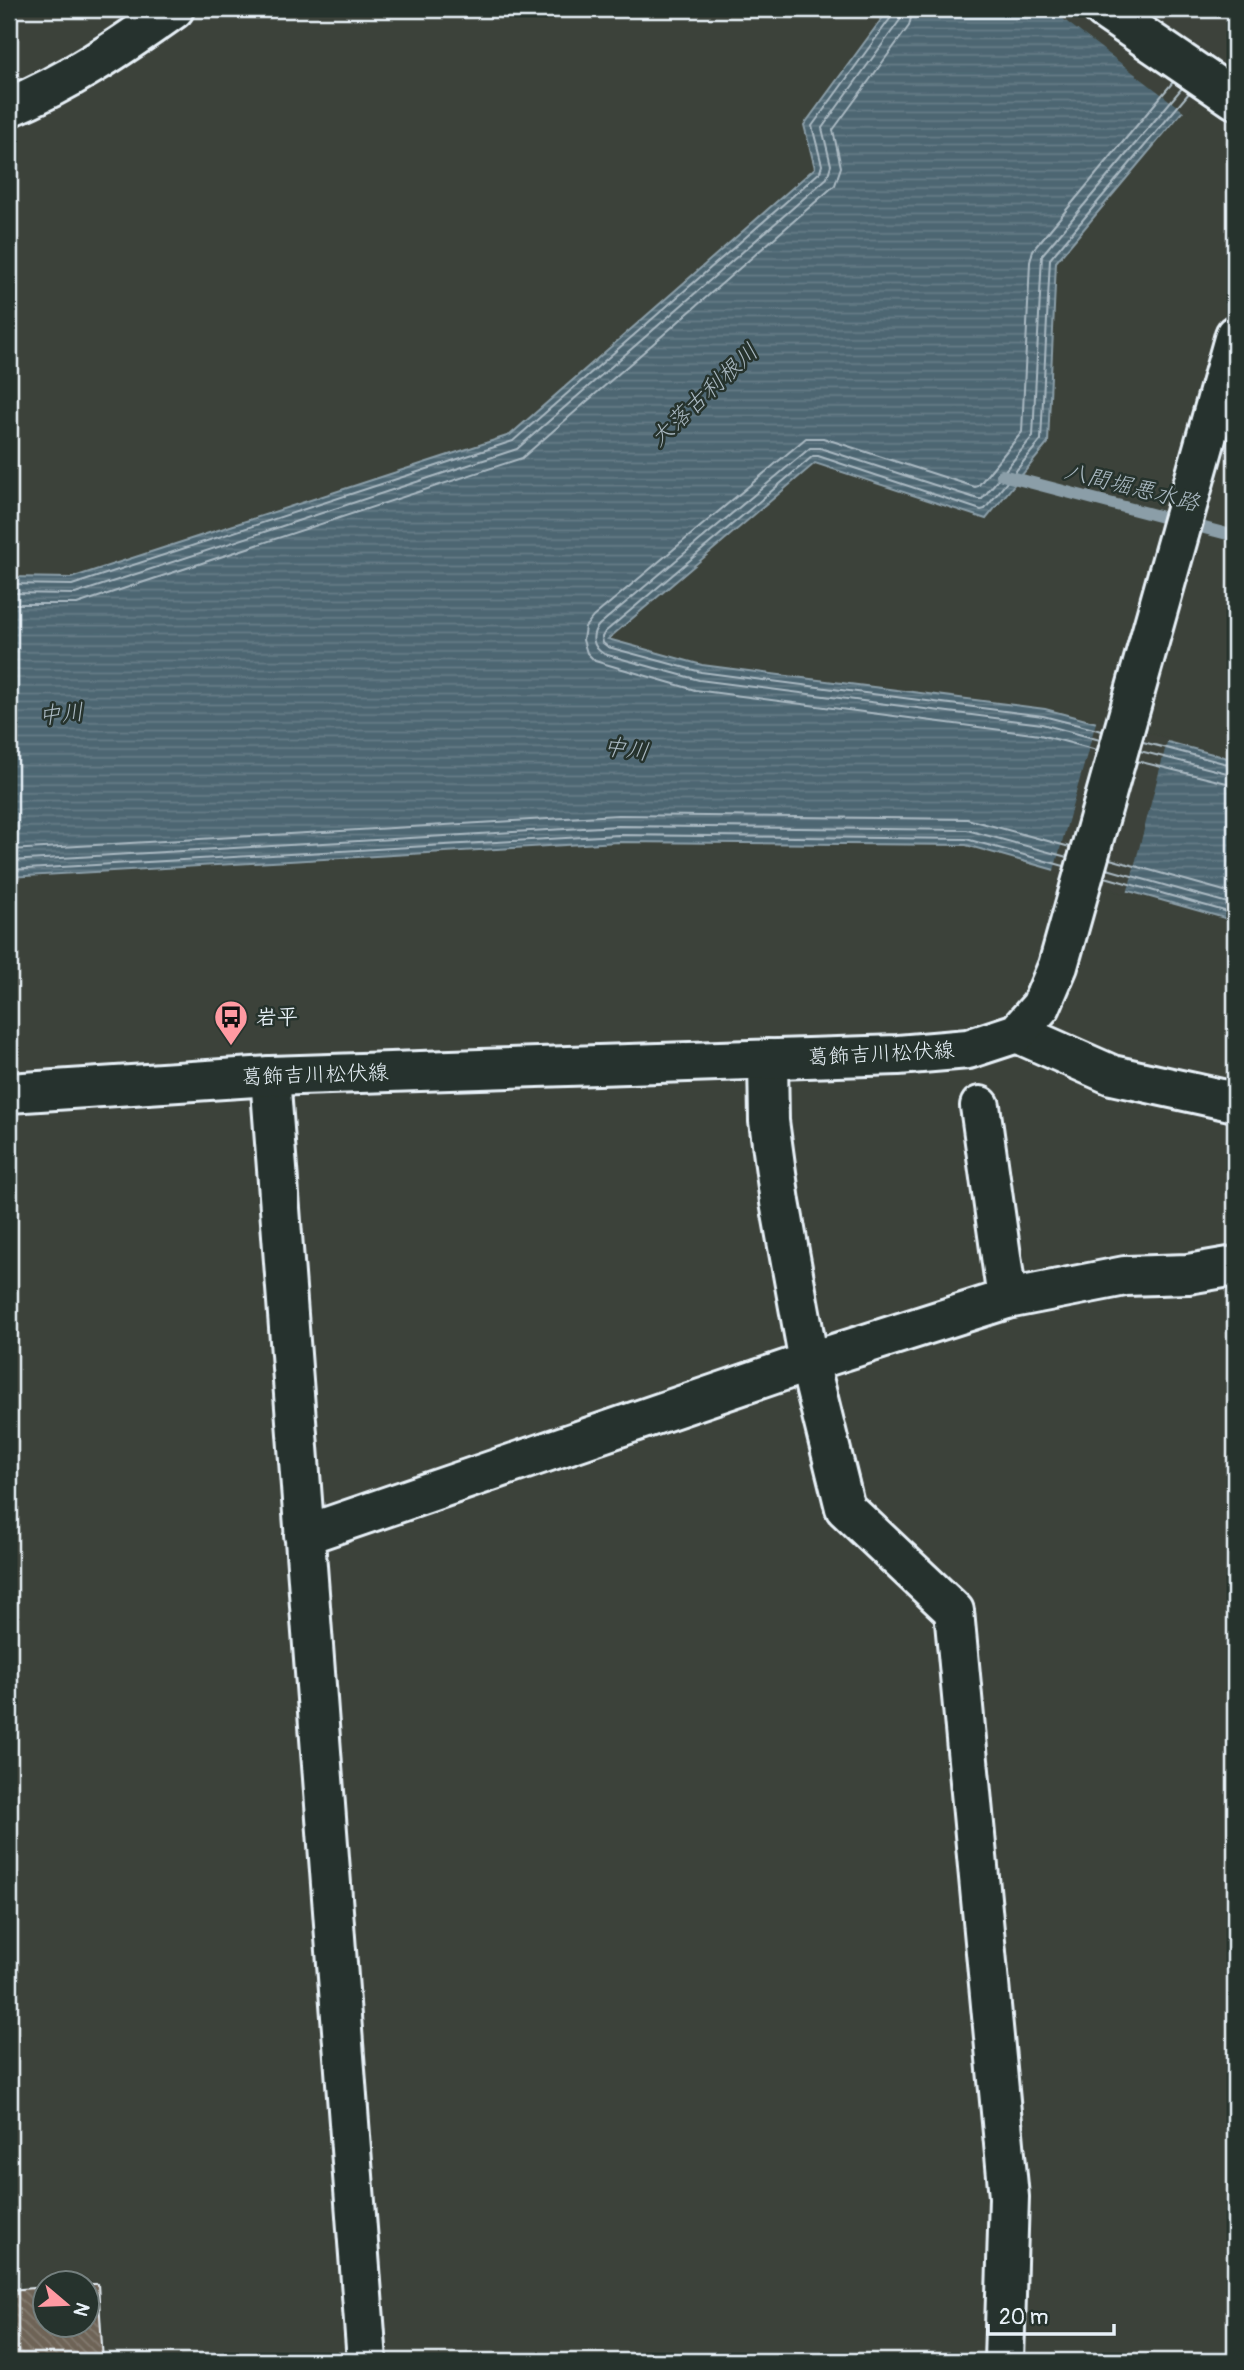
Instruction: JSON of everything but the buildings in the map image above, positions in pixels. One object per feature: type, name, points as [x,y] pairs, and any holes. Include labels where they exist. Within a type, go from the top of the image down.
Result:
[{"type":"main road","points":[[9,107],[39,94],[134,38],[174,9]]},
{"type":"main road","points":[[1103,9],[1235,99]]},
{"type":"main road","points":[[1235,335],[1058,966],[1041,1006],[1017,1033],[1112,1075],[1235,1102]]},
{"type":"main road","name":"葛飾吉川松伏線","points":[[9,1093],[270,1076],[898,1055],[968,1049],[1017,1033]]},
{"type":"main road","points":[[768,1059],[769,1121],[780,1202],[809,1362],[845,1508],[954,1611],[1009,2197],[1004,2361]]},
{"type":"main road","points":[[270,1076],[332,1869],[367,2361]]},
{"type":"main road","points":[[981,1106],[1007,1299]]},
{"type":"main road","points":[[304,1535],[809,1362],[1007,1299],[1125,1276],[1188,1274],[1235,1266]]},
{"type":"water","points":[[889,9],[1235,9],[1235,49],[1056,262],[1048,443],[986,519],[815,463],[608,639],[702,665],[1045,709],[1235,760],[1235,921],[966,845],[618,842],[9,877],[9,577],[71,578],[510,435],[815,168],[804,125]]},
{"type":"pier","points":[[1050,9],[1235,9],[1235,55],[1186,113]]},
{"type":"pier","points":[[1097,719],[1168,738],[1127,894],[1053,874]]},
{"type":"waterway","name":"八間堀悪水路","points":[[1002,475],[1235,536]]},
{"type":"place","name":"岩平","points":[[231,1047]]},
{"type":"water label","name":"大落古利根川","points":[[704,395]]},
{"type":"water label","name":"中川","points":[[61,714]]},
{"type":"water label","name":"中川","points":[[626,749]]}]
